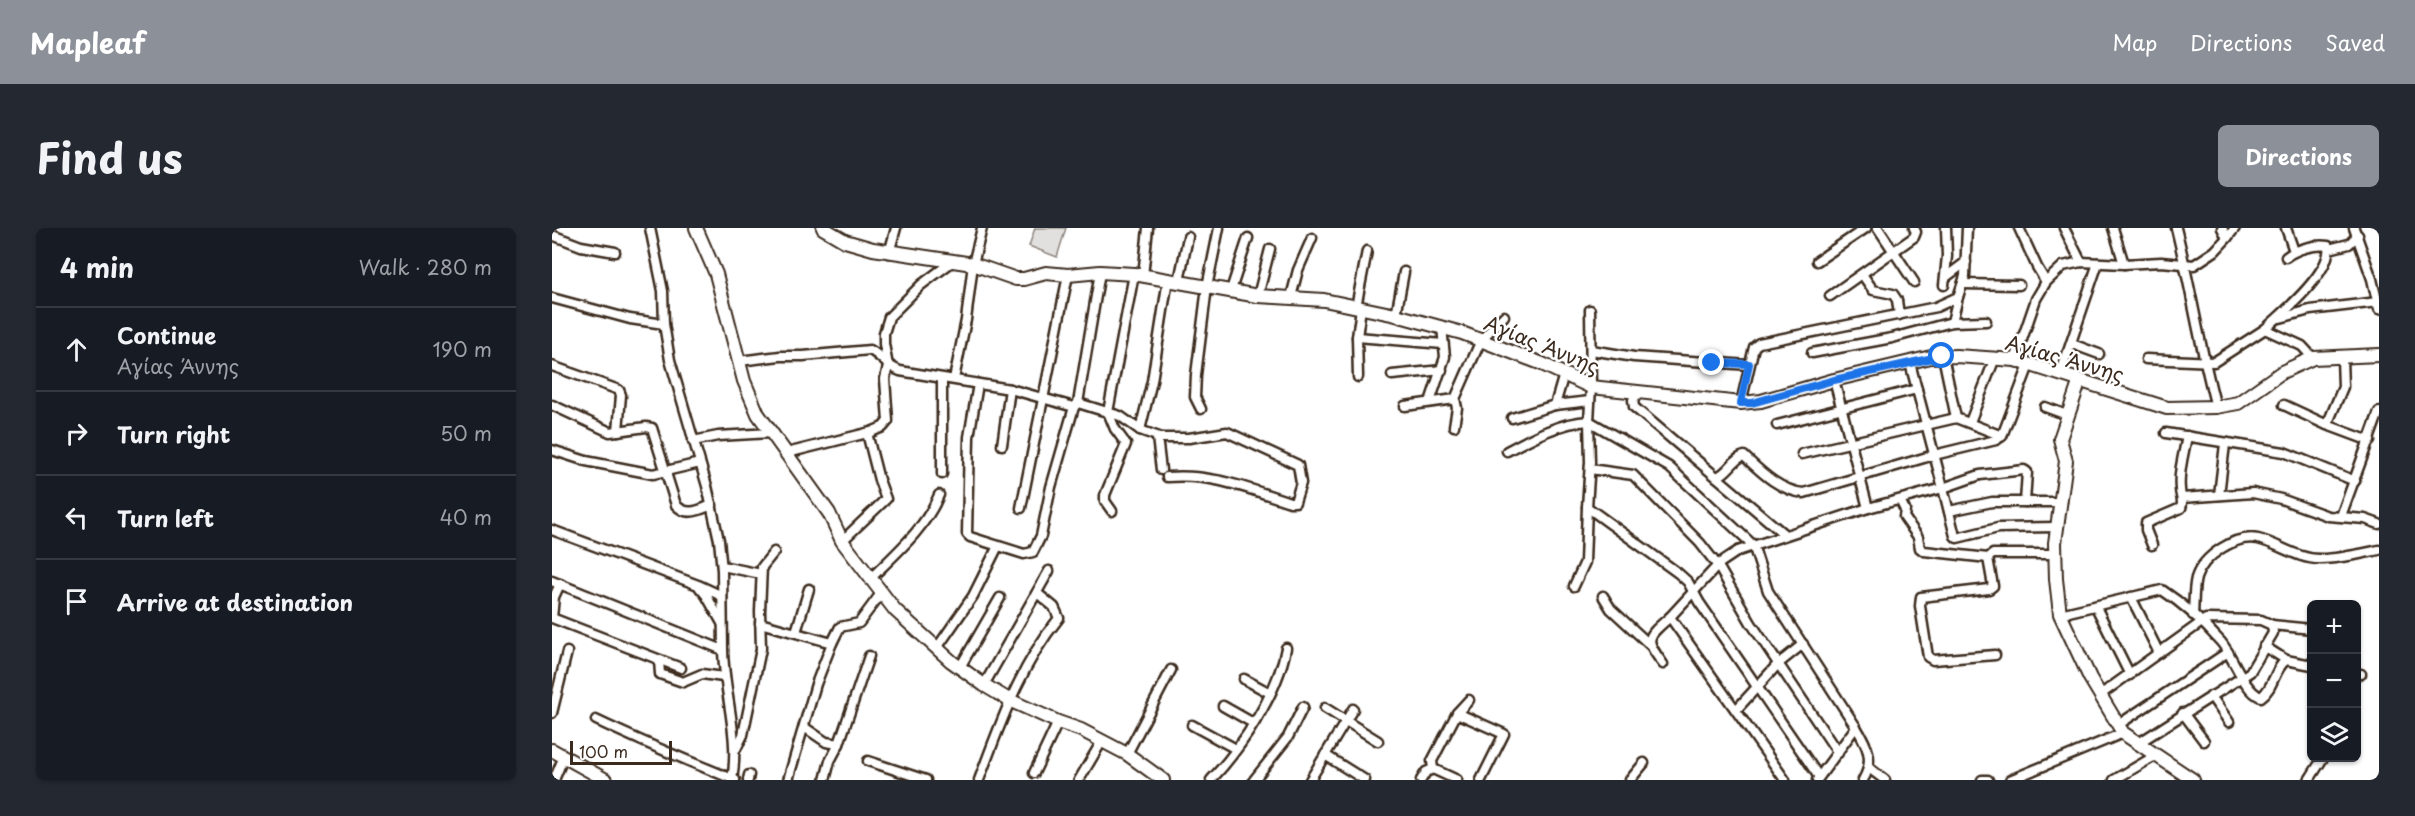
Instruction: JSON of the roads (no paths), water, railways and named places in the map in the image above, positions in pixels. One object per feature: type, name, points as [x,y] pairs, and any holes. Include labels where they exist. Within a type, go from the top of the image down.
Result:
[{"type":"street","points":[[596,720],[646,744],[678,755],[733,780],[736,749],[723,677],[722,566],[712,505],[674,376],[664,324],[663,291],[650,228]]},
{"type":"street","points":[[696,228],[716,274],[739,361],[754,404],[771,433],[833,519],[842,541],[895,610],[959,669],[984,685],[1010,700],[1081,730],[1127,754],[1163,780]]},
{"type":"street","name":"Αγίας Άννης","points":[[823,228],[845,241],[889,253],[973,264],[1017,279],[1046,273],[1068,275],[1100,272],[1139,275],[1258,296],[1291,297],[1358,307],[1442,327],[1481,340],[1591,387],[1741,403],[1761,401],[1834,380],[1942,356],[2015,360],[2167,408],[2216,407],[2238,403],[2282,372],[2313,358],[2379,355]]},
{"type":"street","points":[[889,253],[896,228]]},
{"type":"street","points":[[1112,511],[1105,495],[1126,444],[1115,429],[1108,412],[1148,228]]},
{"type":"street","points":[[1201,409],[1195,391],[1207,287],[1219,228]]},
{"type":"street","points":[[1817,261],[1866,228]]},
{"type":"street","points":[[1878,228],[1914,282]]},
{"type":"street","points":[[1830,296],[1914,237],[1916,232],[1914,228]]},
{"type":"street","points":[[1946,228],[1945,281],[1966,262]]},
{"type":"street","points":[[1952,322],[1963,284],[1967,228]]},
{"type":"street","points":[[2019,228],[2046,282]]},
{"type":"street","points":[[2064,228],[2081,262]]},
{"type":"street","points":[[2113,228],[2124,264]]},
{"type":"street","points":[[2176,228],[2186,264],[2204,360],[2216,407]]},
{"type":"street","points":[[2222,228],[2227,238]]},
{"type":"street","points":[[2015,360],[2036,299],[2046,282],[2063,266],[2081,262],[2200,264],[2235,228]]},
{"type":"street","points":[[2286,228],[2290,254],[2323,245],[2328,246],[2329,249]]},
{"type":"street","points":[[954,379],[981,229]]},
{"type":"street","points":[[2329,249],[2349,244],[2356,232]]},
{"type":"street","points":[[2277,319],[2310,310],[2378,306],[2356,232]]},
{"type":"street","points":[[552,235],[581,246],[615,252]]},
{"type":"street","points":[[1140,430],[1173,280],[1188,237]]},
{"type":"street","points":[[1232,290],[1248,238]]},
{"type":"street","points":[[1291,297],[1298,270],[1312,238]]},
{"type":"street","points":[[552,241],[567,241]]},
{"type":"street","points":[[1258,296],[1270,249]]},
{"type":"street","points":[[2145,359],[2214,362],[2277,319],[2312,282],[2326,259],[2329,249]]},
{"type":"street","points":[[1358,377],[1358,307],[1367,251]]},
{"type":"street","points":[[1947,256],[1966,262]]},
{"type":"street","points":[[787,453],[867,433],[884,426],[888,421],[885,379],[888,366],[884,333],[889,317],[921,285],[954,261]]},
{"type":"street","points":[[2060,375],[2098,263]]},
{"type":"street","points":[[978,384],[969,437],[967,534],[970,537],[1024,554],[1033,552],[1037,545],[1076,405],[1100,272]]},
{"type":"street","points":[[1396,315],[1404,272]]},
{"type":"street","points":[[1862,274],[1873,290],[1893,294],[1897,300],[1899,315]]},
{"type":"street","points":[[1021,508],[1068,275]]},
{"type":"street","points":[[1963,284],[2019,285]]},
{"type":"street","points":[[1741,403],[1754,347],[1760,343],[1936,307],[1958,297]]},
{"type":"street","points":[[552,298],[630,319],[664,324]]},
{"type":"street","points":[[1574,586],[1585,562],[1590,469],[1588,422],[1592,350],[1590,310]]},
{"type":"street","points":[[1454,426],[1457,408],[1455,399],[1481,340],[1504,316]]},
{"type":"street","points":[[1812,352],[1892,338],[1952,322],[1986,321]]},
{"type":"street","points":[[1430,402],[1445,357],[1442,327]]},
{"type":"street","points":[[2265,328],[2302,346],[2313,358]]},
{"type":"street","points":[[1357,336],[1443,344]]},
{"type":"street","points":[[2072,344],[2099,354]]},
{"type":"street","points":[[739,361],[870,350],[888,366],[914,374],[1010,389],[1108,412],[1120,416],[1140,430],[1157,436],[1190,438],[1227,432],[1298,465],[1300,483],[1294,502],[1209,477],[1164,474],[1157,436]]},
{"type":"street","points":[[1592,350],[1634,357],[1749,364]]},
{"type":"street","points":[[1942,356],[1956,418]]},
{"type":"street","points":[[1970,422],[1995,358]]},
{"type":"street","points":[[2327,425],[2343,387],[2342,358]]},
{"type":"street","points":[[1910,363],[1955,536],[1958,538],[1998,528],[2057,527]]},
{"type":"street","points":[[1717,477],[1726,473],[1742,456],[1778,485],[1794,492],[1804,493],[1934,455],[1996,440],[2002,436],[2029,365]]},
{"type":"street","points":[[552,366],[619,390],[621,396],[618,431]]},
{"type":"street","points":[[1392,375],[1442,370]]},
{"type":"street","points":[[1555,405],[1564,374]]},
{"type":"street","points":[[942,379],[942,474]]},
{"type":"street","points":[[1834,380],[1868,508]]},
{"type":"street","points":[[2080,380],[2060,439],[2066,461],[2055,554],[2060,614],[2073,645],[2121,729],[2137,744],[2192,780]]},
{"type":"street","points":[[1002,445],[1010,389]]},
{"type":"street","points":[[1777,425],[1917,389]]},
{"type":"street","points":[[1639,392],[1633,400],[1634,407],[1785,535]]},
{"type":"street","points":[[1405,406],[1455,399]]},
{"type":"street","points":[[1512,418],[1555,405],[1590,400]]},
{"type":"street","points":[[552,405],[603,430],[652,428],[676,505],[682,511],[688,512],[712,505]]},
{"type":"street","points":[[2284,405],[2327,425],[2370,441]]},
{"type":"street","points":[[2045,407],[2067,415]]},
{"type":"street","points":[[2341,516],[2379,412]]},
{"type":"street","points":[[1802,454],[1956,418],[2002,436]]},
{"type":"street","points":[[1507,451],[1561,427],[1578,422],[1588,422],[1669,467],[1753,545],[1768,591],[1869,749],[1869,768],[1863,780]]},
{"type":"street","points":[[693,441],[718,436],[771,433]]},
{"type":"street","points":[[842,541],[886,499],[867,433]]},
{"type":"street","points":[[2166,433],[2284,452],[2355,481]]},
{"type":"street","points":[[2152,545],[2146,530],[2146,523],[2181,508],[2183,502],[2180,474],[2187,436]]},
{"type":"street","points":[[2219,495],[2225,444]]},
{"type":"street","points":[[552,450],[586,461],[638,473],[666,473],[700,463]]},
{"type":"street","points":[[1590,469],[1633,475],[1700,543],[1718,566],[1778,664],[1838,753]]},
{"type":"street","points":[[1650,645],[1651,636],[1718,566],[1730,556],[1753,545],[1980,475],[2024,470],[2027,472],[2025,502]]},
{"type":"street","points":[[2182,498],[2253,493],[2282,499],[2328,516],[2365,519],[2379,524]]},
{"type":"street","points":[[871,578],[908,542],[928,515],[939,495]]},
{"type":"street","points":[[1900,500],[1905,510],[1904,517],[1918,537],[1920,548],[1924,551],[1988,558],[1993,554],[2055,554]]},
{"type":"street","points":[[1949,511],[1992,502],[2062,502]]},
{"type":"street","points":[[1587,507],[1678,573],[1694,590],[1699,602],[1818,779],[1856,727]]},
{"type":"street","points":[[552,530],[722,596]]},
{"type":"street","points":[[2193,615],[2196,578],[2212,556],[2232,543],[2244,539],[2257,539],[2294,554],[2319,559],[2379,550]]},
{"type":"street","points":[[937,648],[973,597],[998,546]]},
{"type":"street","points":[[736,749],[743,735],[761,649],[762,567],[774,552]]},
{"type":"street","points":[[1988,558],[1993,586],[1991,588],[1921,597],[1920,606],[1928,657],[1933,660],[1995,655]]},
{"type":"street","points":[[722,566],[761,574]]},
{"type":"street","points":[[984,685],[1049,571]]},
{"type":"street","points":[[681,668],[552,618],[556,582],[723,650]]},
{"type":"street","points":[[698,585],[722,623]]},
{"type":"street","points":[[796,632],[809,589]]},
{"type":"street","points":[[2060,614],[2162,590],[2209,629],[2228,652],[2254,693],[2261,697],[2267,693],[2281,663],[2286,660]]},
{"type":"street","points":[[788,780],[816,684],[840,627],[859,623],[882,592]]},
{"type":"street","points":[[979,780],[1027,663],[1059,618],[1054,607],[1037,593]]},
{"type":"street","points":[[1603,596],[1611,609],[1650,645],[1663,664]]},
{"type":"street","points":[[2131,597],[2159,653]]},
{"type":"street","points":[[959,669],[1000,598]]},
{"type":"street","points":[[2096,607],[2130,675]]},
{"type":"street","points":[[1670,617],[1785,780]]},
{"type":"street","points":[[2100,695],[2200,623],[2213,618],[2261,620],[2272,625],[2307,628]]},
{"type":"street","points":[[760,623],[832,643]]},
{"type":"street","points":[[2137,744],[2243,677],[2255,664],[2272,633],[2272,625]]},
{"type":"street","points":[[1736,710],[1778,664],[1803,644]]},
{"type":"street","points":[[2264,646],[2286,660],[2307,664]]},
{"type":"street","points":[[1211,780],[1253,723],[1283,664],[1286,648]]},
{"type":"street","points":[[552,713],[567,652]]},
{"type":"street","points":[[2010,780],[2121,729],[2228,652]]},
{"type":"street","points":[[825,780],[869,656]]},
{"type":"street","points":[[659,660],[660,674],[672,680],[683,682],[702,674],[723,677]]},
{"type":"street","points":[[1127,754],[1171,670]]},
{"type":"street","points":[[1245,679],[1270,693]]},
{"type":"street","points":[[2211,696],[2229,722]]},
{"type":"street","points":[[1433,769],[1432,761],[1457,713],[1469,700]]},
{"type":"street","points":[[1223,706],[1253,723]]},
{"type":"street","points":[[1254,780],[1288,737],[1303,707]]},
{"type":"street","points":[[1325,708],[1378,741]]},
{"type":"street","points":[[1310,780],[1353,709]]},
{"type":"street","points":[[1457,713],[1504,734],[1481,780]]},
{"type":"street","points":[[2184,713],[2204,741]]},
{"type":"street","points":[[1034,773],[1058,722]]},
{"type":"street","points":[[1192,724],[1236,749]]},
{"type":"street","points":[[804,727],[826,742],[839,744]]},
{"type":"street","points":[[1078,780],[1101,741]]},
{"type":"street","points":[[552,750],[606,780]]},
{"type":"street","points":[[1326,755],[1365,780]]},
{"type":"street","points":[[554,780],[564,756]]},
{"type":"street","points":[[2114,780],[2155,756]]},
{"type":"street","points":[[868,761],[926,780]]},
{"type":"street","points":[[2310,780],[2321,762]]},
{"type":"street","points":[[1630,780],[1644,763]]},
{"type":"street","points":[[1869,768],[1885,780]]},
{"type":"street","points":[[1421,780],[1426,772],[1433,769],[1457,780]]},
{"type":"street","points":[[1983,780],[1988,780]]}]
